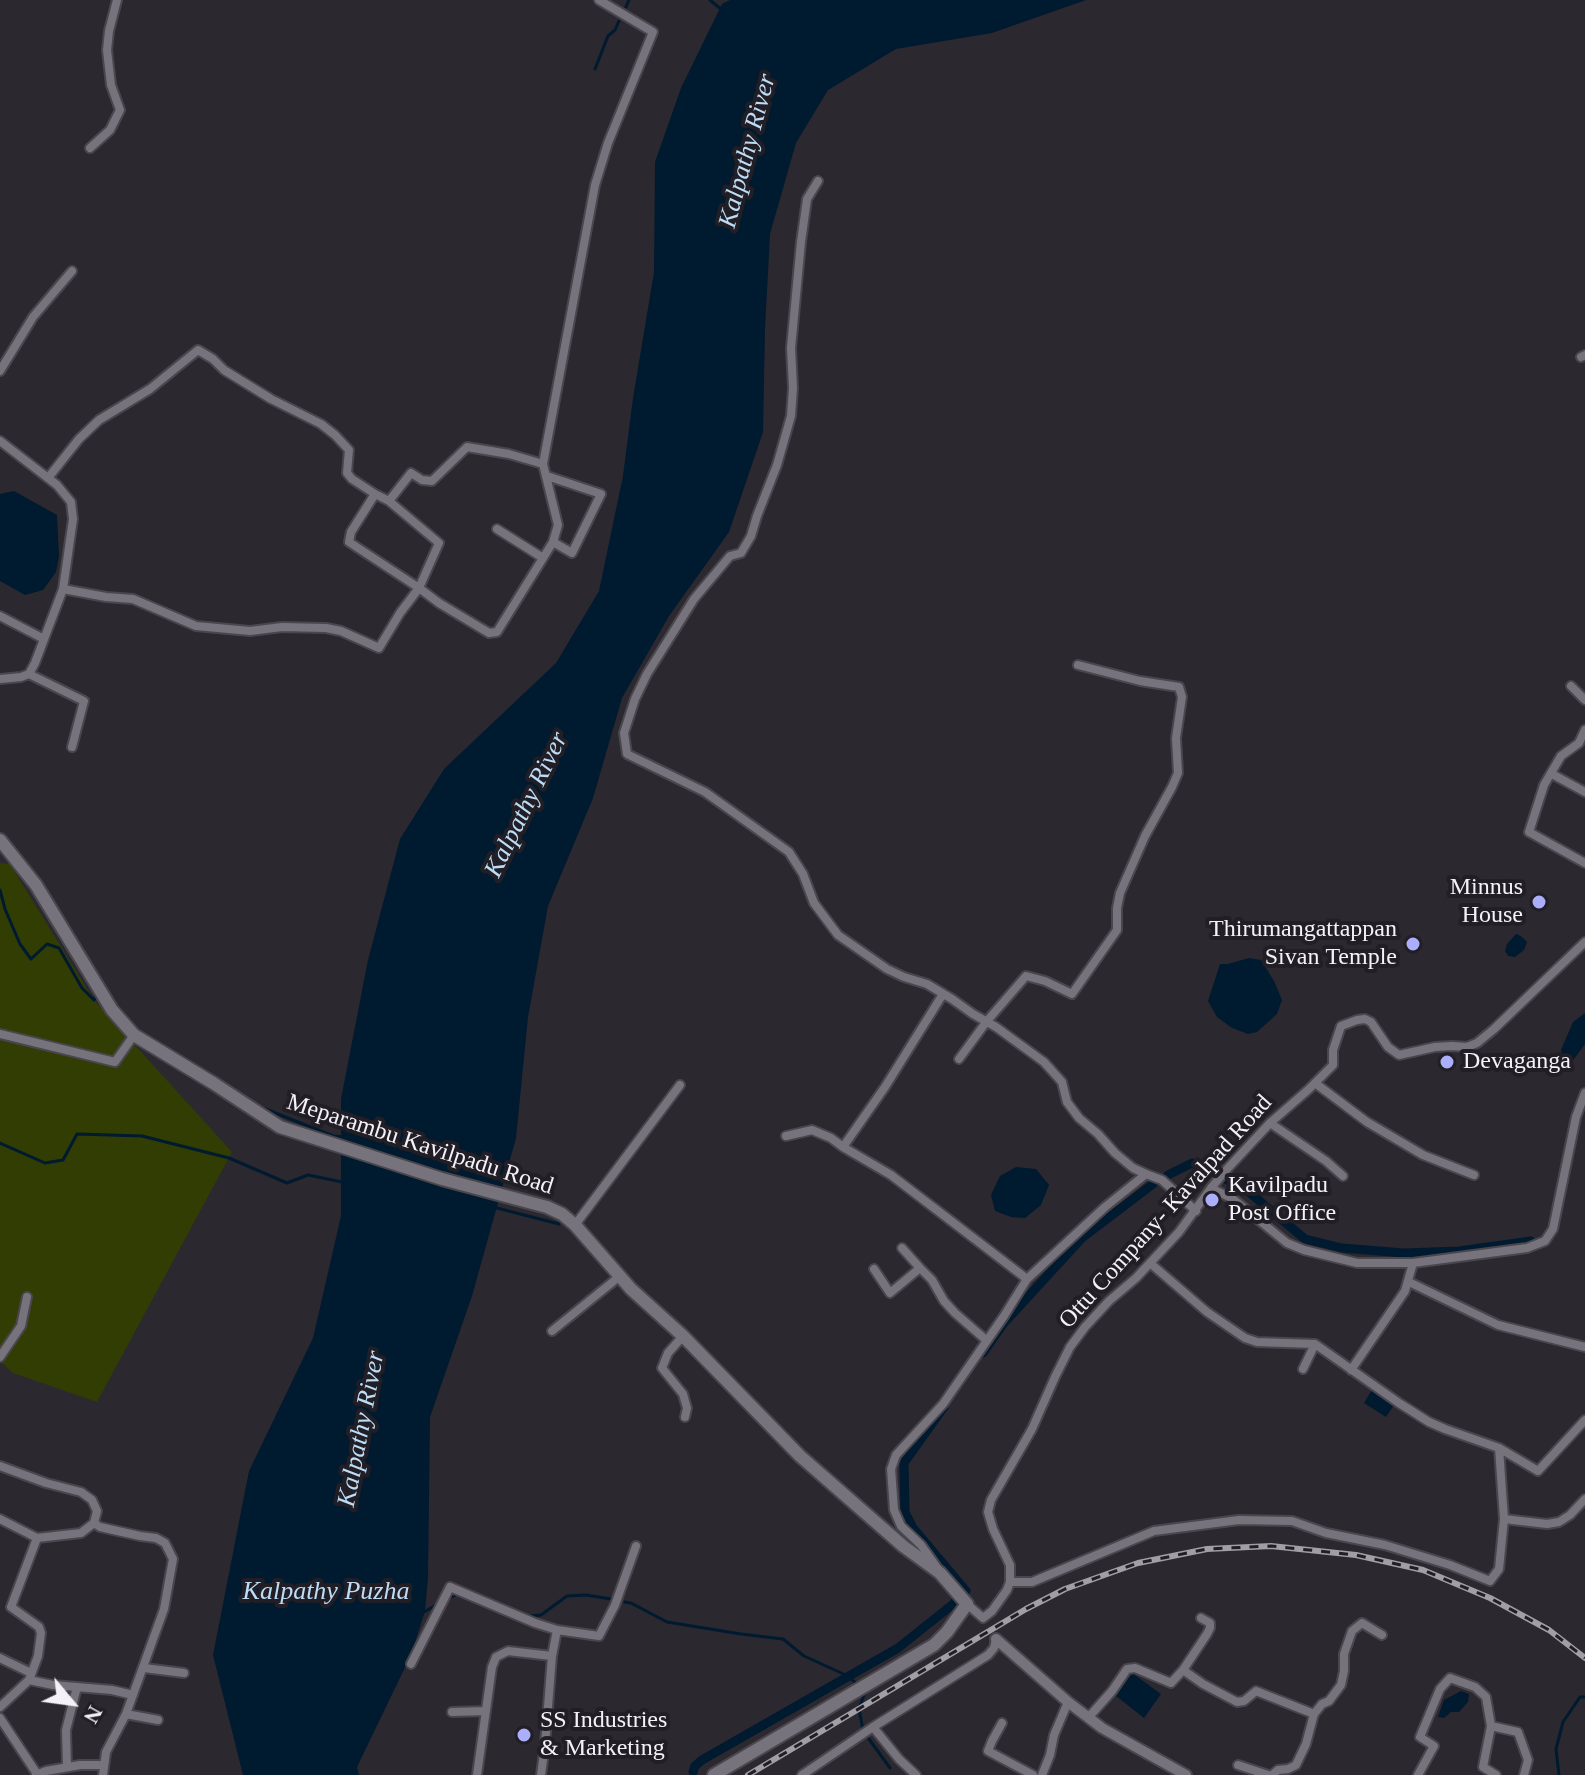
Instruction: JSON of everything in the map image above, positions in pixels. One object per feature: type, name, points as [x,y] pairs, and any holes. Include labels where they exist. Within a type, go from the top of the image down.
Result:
[{"type":"main road","name":"Meparambu Kavilpadu Road","points":[[0,840],[36,885],[112,1010],[134,1035],[280,1127],[562,1214],[646,1303],[683,1336],[809,1464],[903,1546],[940,1573],[967,1604]]},
{"type":"main road","points":[[714,1775],[934,1645],[967,1604]]},
{"type":"street","points":[[90,148],[110,130],[120,110],[111,85],[107,50],[117,0]]},
{"type":"street","points":[[375,494],[351,532],[349,542],[439,603],[489,633],[497,632],[553,542],[558,525],[543,464],[595,185],[608,143],[653,32],[599,0]]},
{"type":"street","points":[[818,181],[807,199],[791,348],[791,416],[777,465],[751,536],[741,553],[730,556],[694,599],[647,674],[624,733],[627,754],[705,792],[789,852],[803,874],[814,903],[838,935],[887,969],[927,984],[987,1021],[1044,1062],[1062,1082],[1067,1102],[1079,1118],[1133,1168],[1162,1180],[1196,1211]]},
{"type":"street","points":[[0,371],[33,317],[72,271]]},
{"type":"street","points":[[48,478],[79,439],[99,420],[150,389],[198,350],[224,370],[271,399],[321,424],[335,435],[349,450],[347,473],[352,479],[389,501],[439,543],[419,588],[379,648],[341,631],[326,628],[282,627],[250,631],[196,626],[133,599],[63,589]]},
{"type":"street","points":[[0,441],[57,485],[71,502],[73,519],[63,589],[29,674],[0,679]]},
{"type":"street","points":[[389,501],[411,473],[422,480],[432,481],[467,447],[543,464]]},
{"type":"street","points":[[547,476],[601,494],[572,553],[553,542]]},
{"type":"street","points":[[497,529],[543,558]]},
{"type":"street","points":[[0,616],[44,639]]},
{"type":"street","points":[[959,1059],[1026,976],[1072,994],[1117,930],[1120,893],[1178,773],[1176,738],[1182,697],[1179,687],[1140,681],[1078,665]]},
{"type":"street","points":[[29,674],[84,701],[72,747]]},
{"type":"street","points":[[1571,686],[1585,700]]},
{"type":"street","points":[[1585,730],[1579,743],[1561,756],[1544,785],[1529,832],[1585,863]]},
{"type":"street","points":[[1552,774],[1585,792]]},
{"type":"street","name":"Ottu Company- Kavalpad Road","points":[[1010,1582],[1010,1565],[988,1512],[991,1500],[1032,1429],[1070,1347],[1101,1310],[1150,1263],[1196,1211],[1211,1188],[1270,1123],[1333,1065],[1333,1050],[1341,1026],[1357,1020],[1371,1022],[1388,1047],[1399,1055],[1435,1047],[1467,1047],[1477,1043],[1516,1010],[1585,942]]},
{"type":"street","points":[[843,1147],[943,994]]},
{"type":"street","points":[[0,1034],[115,1062],[134,1035]]},
{"type":"street","points":[[1315,1083],[1367,1122],[1412,1148],[1474,1175]]},
{"type":"street","points":[[575,1225],[680,1085]]},
{"type":"street","points":[[1211,1188],[1233,1199],[1287,1243],[1357,1263],[1413,1263],[1527,1248],[1545,1241],[1553,1229],[1576,1117],[1585,1093]]},
{"type":"street","points":[[1270,1123],[1343,1176]]},
{"type":"street","points":[[786,1136],[812,1130],[831,1138],[891,1175],[1027,1279]]},
{"type":"street","points":[[940,1573],[921,1545],[901,1526],[894,1510],[891,1469],[896,1455],[943,1404],[1027,1279],[1146,1174]]},
{"type":"street","points":[[902,1248],[932,1280],[944,1301],[986,1340]]},
{"type":"street","points":[[1150,1263],[1207,1312],[1245,1338],[1257,1342],[1315,1344],[1429,1422],[1499,1448],[1538,1471],[1585,1420]]},
{"type":"street","points":[[1351,1370],[1405,1291],[1413,1263]]},
{"type":"street","points":[[874,1269],[890,1293],[920,1268]]},
{"type":"street","points":[[552,1331],[620,1276]]},
{"type":"street","points":[[1409,1282],[1498,1325],[1585,1347]]},
{"type":"street","points":[[0,1357],[21,1326],[27,1297]]},
{"type":"street","points":[[683,1336],[668,1353],[662,1368],[683,1394],[687,1408],[685,1417]]},
{"type":"street","points":[[1303,1369],[1315,1344]]},
{"type":"street","points":[[1010,1582],[1032,1582],[1154,1531],[1239,1520],[1292,1521],[1326,1533],[1385,1545],[1490,1581],[1499,1569],[1504,1519],[1499,1448]]},
{"type":"street","points":[[0,1466],[81,1492],[92,1500],[97,1511],[94,1523],[81,1533],[37,1538],[0,1519]]},
{"type":"street","points":[[1504,1519],[1547,1524],[1559,1522],[1585,1499]]},
{"type":"street","points":[[94,1523],[100,1527],[156,1538],[165,1543],[173,1559],[164,1609],[126,1714],[106,1752],[103,1775]]},
{"type":"street","points":[[0,1707],[30,1677],[38,1656],[39,1627],[11,1607],[37,1538]]},
{"type":"street","points":[[411,1664],[450,1587],[535,1623],[557,1630],[599,1636],[615,1605],[636,1546]]},
{"type":"street","name":"Meparambu Kavilpadu Road","points":[[967,1604],[983,1618],[999,1602],[1010,1582]]},
{"type":"street","points":[[1088,1718],[1127,1669],[1135,1668],[1171,1683],[1210,1628],[1210,1623],[1201,1618]]},
{"type":"street","points":[[1238,1765],[1270,1775],[1296,1765],[1306,1744],[1314,1714],[1341,1685],[1344,1654],[1352,1631],[1362,1623],[1382,1635]]},
{"type":"street","points":[[541,1775],[557,1630]]},
{"type":"street","points":[[802,1775],[988,1655],[996,1639],[1088,1718],[1186,1775]]},
{"type":"street","points":[[477,1775],[496,1657],[508,1651],[552,1656]]},
{"type":"street","points":[[0,1658],[30,1677],[133,1695]]},
{"type":"street","points":[[144,1668],[184,1673]]},
{"type":"street","points":[[1183,1670],[1237,1702],[1244,1701],[1256,1691],[1314,1714]]},
{"type":"street","points":[[1418,1775],[1434,1746],[1420,1737],[1440,1689],[1450,1678],[1475,1687],[1486,1697],[1491,1726],[1483,1767],[1496,1775]]},
{"type":"street","points":[[67,1767],[66,1730],[77,1687]]},
{"type":"street","points":[[1042,1775],[1068,1702]]},
{"type":"street","points":[[452,1712],[486,1711]]},
{"type":"street","points":[[126,1714],[158,1720]]},
{"type":"street","points":[[0,1718],[36,1775],[67,1767],[104,1765]]},
{"type":"street","points":[[1002,1723],[988,1751],[1033,1775]]},
{"type":"street","points":[[1491,1726],[1518,1732],[1528,1760],[1524,1775]]},
{"type":"street","points":[[873,1727],[916,1775]]},
{"type":"green space","points":[[0,863],[10,864],[94,1000],[232,1152],[97,1402],[13,1373],[0,1361]]},
{"type":"water","name":"Kalpathy Puzha","points":[[730,0],[1086,0],[992,33],[896,49],[828,90],[796,143],[770,234],[763,432],[729,532],[669,616],[622,698],[593,798],[548,906],[528,1017],[516,1138],[472,1296],[430,1417],[428,1577],[425,1611],[411,1655],[357,1767],[359,1775],[243,1775],[213,1655],[249,1471],[313,1338],[341,1216],[341,1099],[368,960],[400,839],[444,769],[556,663],[599,591],[623,476],[654,272],[655,162],[681,88],[722,4]]},
{"type":"water","points":[[14,491],[57,515],[59,556],[56,572],[43,590],[25,595],[0,581],[0,494]]},
{"type":"water","points":[[1516,934],[1527,942],[1524,950],[1515,957],[1508,956],[1505,951],[1507,944]]},
{"type":"water","points":[[1249,958],[1261,960],[1282,1000],[1277,1014],[1257,1032],[1248,1034],[1232,1028],[1217,1017],[1208,1001],[1220,964]]},
{"type":"water","points":[[1585,1013],[1585,1044],[1571,1063],[1564,1060],[1561,1050],[1573,1022]]},
{"type":"water","points":[[1016,1167],[1036,1169],[1049,1185],[1041,1205],[1025,1218],[995,1211],[991,1195],[1000,1176]]},
{"type":"water","points":[[1373,1388],[1396,1402],[1386,1417],[1364,1403]]},
{"type":"water","points":[[1132,1673],[1161,1694],[1144,1718],[1116,1696]]},
{"type":"water","points":[[1461,1691],[1469,1694],[1468,1702],[1459,1712],[1438,1717],[1444,1700]]},
{"type":"waterway","points":[[626,7],[629,0]]},
{"type":"waterway","points":[[710,0],[722,10]]},
{"type":"waterway","points":[[595,69],[608,36],[619,21]]},
{"type":"waterway","points":[[0,890],[20,944],[31,959],[47,944],[59,948],[82,988],[94,1000],[97,994]]},
{"type":"waterway","points":[[258,1106],[333,1136],[345,1137]]},
{"type":"waterway","points":[[0,1143],[45,1163],[63,1160],[77,1134],[142,1136],[229,1158],[287,1183],[308,1175],[342,1182]]},
{"type":"waterway","points":[[1168,1175],[1192,1163],[1250,1193],[1305,1239],[1342,1248],[1404,1253],[1459,1251],[1531,1241]]},
{"type":"waterway","points":[[983,1353],[1004,1323],[1082,1238],[1153,1184]]},
{"type":"waterway","points":[[493,1207],[559,1224]]},
{"type":"waterway","points":[[693,1772],[702,1760],[898,1648],[966,1591],[913,1528],[905,1512],[904,1463],[944,1407]]},
{"type":"waterway","points":[[445,1600],[460,1593]]},
{"type":"waterway","points":[[482,1596],[500,1604]]},
{"type":"waterway","points":[[529,1616],[541,1615],[567,1596],[611,1599]]},
{"type":"waterway","points":[[625,1602],[667,1622],[783,1639],[804,1656],[848,1676],[858,1685]]},
{"type":"waterway","points":[[424,1612],[438,1604]]},
{"type":"waterway","points":[[862,1692],[864,1695],[859,1709],[863,1730]]},
{"type":"waterway","points":[[1559,1775],[1556,1749],[1563,1722],[1580,1697],[1585,1697]]},
{"type":"waterway","points":[[869,1739],[890,1768]]},
{"type":"railway","points":[[748,1775],[1026,1609],[1065,1589],[1138,1563],[1207,1549],[1271,1546],[1356,1555],[1423,1570],[1490,1598],[1549,1630],[1585,1658]]},
{"type":"place","name":"Minnus House","points":[[1539,902]]},
{"type":"place","name":"Thirumangattappan Sivan Temple","points":[[1413,944]]},
{"type":"place","name":"Devaganga","points":[[1447,1062]]},
{"type":"place","name":"Kavilpadu Post Office","points":[[1212,1200]]},
{"type":"place","name":"SS Industries & Marketing","points":[[524,1735]]},
{"type":"water label","name":"Kalpathy River","points":[[748,151]]},
{"type":"water label","name":"Kalpathy River","points":[[527,805]]},
{"type":"water label","name":"Kalpathy River","points":[[362,1429]]}]
